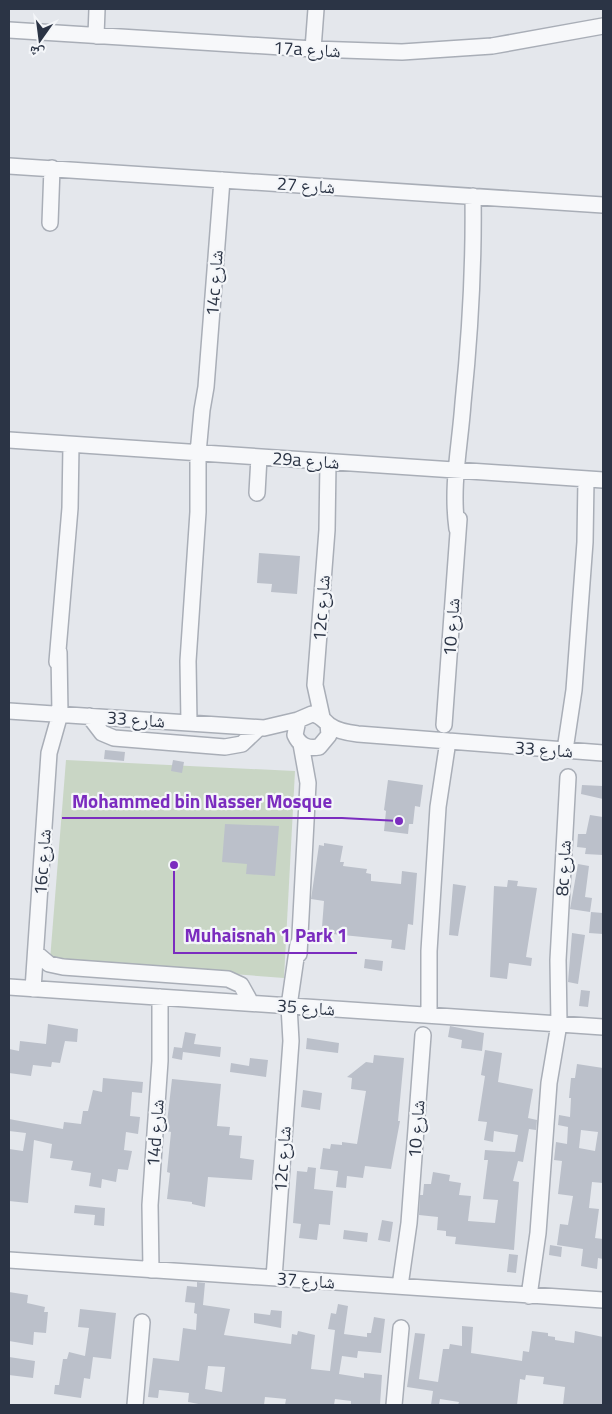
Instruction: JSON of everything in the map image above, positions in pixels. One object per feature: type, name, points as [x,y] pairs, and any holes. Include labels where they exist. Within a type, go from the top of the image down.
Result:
[{"type":"street","points":[[96,36],[97,9]]},
{"type":"street","points":[[313,49],[316,9]]},
{"type":"street","name":"17a شارع","points":[[9,30],[385,52],[447,50],[536,39],[603,26]]},
{"type":"street","name":"شارع 27","points":[[9,166],[603,205]]},
{"type":"street","points":[[50,223],[52,168]]},
{"type":"street","name":"14c شارع","points":[[184,722],[222,180]]},
{"type":"street","name":"شارع 10","points":[[444,725],[461,470],[463,406],[478,197]]},
{"type":"street","name":"29a شارع","points":[[9,440],[595,479]]},
{"type":"street","name":"16c شارع","points":[[33,988],[49,753],[55,714],[76,445]]},
{"type":"street","points":[[257,493],[259,457]]},
{"type":"street","name":"12c شارع","points":[[325,721],[315,685],[326,530],[333,462]]},
{"type":"street","points":[[570,750],[586,542],[595,479]]},
{"type":"street","name":"12c شارع","points":[[300,719],[315,685]]},
{"type":"street","name":"شارع 33","points":[[9,711],[262,728],[299,742]]},
{"type":"street","points":[[312,714],[325,721],[329,735],[323,744],[307,747],[299,742],[295,730],[300,719],[312,714]]},
{"type":"street","points":[[89,716],[102,733],[114,738],[225,747],[242,744],[262,728]]},
{"type":"street","name":"شارع 33","points":[[262,728],[300,719]]},
{"type":"street","name":"شارع 33","points":[[325,721],[350,733],[366,736],[603,753]]},
{"type":"street","name":"شارع 33","points":[[323,744],[366,736]]},
{"type":"street","points":[[424,1015],[442,741]]},
{"type":"street","name":"12c شارع","points":[[274,1278],[308,783],[299,742]]},
{"type":"street","name":"12c شارع","points":[[308,783],[323,744]]},
{"type":"street","name":"8c شارع","points":[[534,1296],[554,1024],[551,993],[558,960],[568,777]]},
{"type":"street","points":[[36,953],[44,961],[56,966],[228,979],[241,985],[251,1003]]},
{"type":"street","points":[[84,992],[94,970]]},
{"type":"street","name":"شارع 35","points":[[9,987],[603,1027]]},
{"type":"street","name":"14d شارع","points":[[146,1269],[165,997]]},
{"type":"street","name":"شارع 10","points":[[405,1287],[423,1035]]},
{"type":"street","name":"شارع 37","points":[[9,1260],[603,1300]]},
{"type":"street","points":[[135,1405],[142,1322]]},
{"type":"street","points":[[394,1405],[400,1328]]},
{"type":"green space","points":[[66,760],[295,771],[284,978],[50,960]]},
{"type":"building","points":[[259,553],[300,556],[297,594],[271,592],[272,584],[257,583]]},
{"type":"building","points":[[105,750],[125,752],[124,761],[104,759]]},
{"type":"building","points":[[173,760],[184,762],[182,773],[171,771]]},
{"type":"building","points":[[388,780],[423,785],[420,807],[415,806],[413,824],[409,824],[408,834],[384,831],[386,811],[384,810]]},
{"type":"building","points":[[582,785],[603,786],[603,799],[581,794]]},
{"type":"building","points":[[590,815],[603,817],[603,855],[585,854],[586,848],[577,847],[578,834],[586,834]]},
{"type":"building","points":[[225,824],[279,826],[275,876],[246,874],[247,864],[222,862]]},
{"type":"building","points":[[324,843],[343,846],[340,862],[344,862],[343,866],[367,869],[366,873],[371,874],[371,881],[401,884],[402,871],[417,873],[413,925],[408,924],[405,950],[391,948],[392,940],[333,934],[332,941],[321,940],[324,901],[311,899],[319,845],[324,846]]},
{"type":"building","points":[[578,864],[589,866],[585,897],[592,898],[590,912],[570,909]]},
{"type":"building","points":[[508,880],[518,881],[517,886],[537,888],[526,957],[532,958],[531,966],[509,963],[507,979],[490,977],[494,886],[507,887]]},
{"type":"building","points":[[453,884],[466,886],[458,936],[449,935]]},
{"type":"building","points":[[591,912],[603,913],[603,934],[589,933]]},
{"type":"building","points":[[572,933],[585,935],[578,984],[568,982]]},
{"type":"building","points":[[365,959],[383,961],[382,971],[364,968]]},
{"type":"building","points":[[581,990],[590,991],[588,1007],[579,1006]]},
{"type":"building","points":[[48,1024],[78,1029],[77,1042],[65,1041],[60,1063],[52,1062],[51,1067],[33,1065],[31,1076],[9,1073],[9,1049],[19,1051],[20,1041],[46,1044]]},
{"type":"building","points":[[450,1026],[484,1033],[482,1051],[461,1048],[462,1040],[448,1037]]},
{"type":"building","points":[[185,1032],[196,1034],[194,1044],[221,1047],[220,1057],[183,1052],[182,1060],[172,1058],[174,1047],[182,1048]]},
{"type":"building","points":[[307,1038],[339,1043],[338,1053],[306,1049]]},
{"type":"building","points":[[485,1050],[502,1053],[498,1082],[533,1089],[528,1118],[537,1120],[536,1130],[529,1129],[523,1162],[518,1161],[513,1181],[519,1182],[514,1250],[455,1244],[456,1237],[446,1236],[446,1231],[437,1230],[438,1217],[419,1215],[420,1195],[423,1195],[424,1184],[431,1184],[433,1172],[450,1175],[449,1181],[461,1183],[459,1195],[471,1196],[468,1221],[495,1223],[498,1200],[483,1199],[488,1160],[484,1160],[485,1150],[515,1152],[518,1135],[494,1131],[493,1142],[484,1140],[487,1122],[478,1121],[485,1076],[481,1075]]},
{"type":"building","points":[[374,1055],[404,1058],[398,1121],[400,1121],[391,1169],[365,1166],[363,1178],[347,1176],[346,1188],[336,1187],[338,1171],[320,1169],[323,1148],[330,1149],[331,1144],[342,1145],[342,1142],[357,1144],[366,1091],[351,1089],[352,1078],[347,1077],[366,1062],[373,1063]]},
{"type":"building","points":[[250,1058],[268,1060],[266,1077],[230,1072],[231,1063],[249,1066]]},
{"type":"building","points":[[577,1064],[603,1068],[603,1183],[592,1182],[589,1208],[599,1209],[595,1238],[603,1239],[603,1259],[598,1258],[597,1269],[581,1266],[583,1249],[557,1245],[560,1224],[568,1225],[573,1196],[558,1194],[562,1161],[554,1160],[556,1142],[567,1144],[568,1127],[558,1125],[559,1115],[570,1117],[571,1078],[575,1078]],"holes":[[[581,1130],[598,1132],[595,1151],[579,1148]]]},
{"type":"building","points":[[103,1078],[143,1082],[142,1093],[132,1092],[130,1116],[140,1117],[138,1134],[126,1132],[124,1150],[132,1151],[128,1170],[118,1169],[116,1182],[102,1179],[101,1188],[89,1186],[91,1173],[71,1170],[73,1161],[50,1158],[52,1144],[34,1140],[28,1203],[9,1201],[9,1149],[23,1151],[26,1133],[9,1131],[9,1119],[63,1129],[64,1122],[81,1124],[83,1111],[88,1111],[93,1090],[102,1092]]},
{"type":"building","points":[[172,1079],[221,1084],[217,1126],[230,1127],[229,1135],[242,1136],[240,1158],[254,1160],[252,1180],[208,1177],[205,1207],[192,1204],[192,1202],[167,1199],[170,1173],[167,1172],[171,1132],[166,1131]]},
{"type":"building","points":[[303,1090],[322,1093],[320,1110],[301,1107]]},
{"type":"building","points":[[308,1167],[316,1168],[314,1189],[333,1191],[330,1225],[319,1224],[317,1240],[299,1238],[301,1224],[293,1223],[297,1171],[307,1172]]},
{"type":"building","points":[[75,1205],[105,1208],[104,1226],[94,1225],[95,1215],[74,1213]]},
{"type":"building","points":[[382,1220],[393,1222],[390,1242],[378,1240]]},
{"type":"building","points":[[344,1230],[368,1233],[367,1242],[343,1239]]},
{"type":"building","points":[[550,1245],[562,1247],[561,1257],[549,1255]]},
{"type":"building","points":[[509,1254],[518,1255],[516,1273],[507,1272]]},
{"type":"building","points":[[197,1282],[205,1283],[203,1305],[230,1309],[224,1335],[291,1344],[292,1334],[297,1335],[298,1331],[315,1335],[311,1369],[330,1371],[335,1330],[328,1329],[331,1313],[336,1314],[338,1304],[348,1306],[344,1334],[367,1337],[367,1333],[371,1333],[374,1317],[385,1319],[381,1353],[358,1351],[357,1358],[342,1356],[339,1374],[364,1378],[364,1373],[382,1375],[380,1405],[351,1405],[351,1401],[335,1399],[334,1405],[285,1405],[286,1399],[265,1397],[264,1405],[204,1405],[188,1402],[189,1393],[159,1390],[158,1398],[148,1397],[153,1358],[179,1361],[183,1328],[196,1330],[197,1314],[194,1313],[195,1303],[185,1302],[187,1286],[197,1287]],"holes":[[[208,1366],[225,1367],[222,1392],[205,1389]]]},
{"type":"building","points":[[9,1292],[28,1295],[27,1303],[45,1307],[44,1312],[48,1312],[46,1333],[34,1332],[33,1345],[9,1341]]},
{"type":"building","points":[[80,1309],[116,1313],[111,1359],[93,1357],[90,1379],[84,1378],[81,1398],[54,1394],[55,1385],[59,1385],[63,1359],[67,1359],[69,1352],[85,1356],[89,1328],[78,1327]]},
{"type":"building","points":[[271,1310],[282,1311],[281,1328],[254,1323],[254,1313],[270,1315]]},
{"type":"building","points":[[462,1326],[473,1327],[471,1353],[522,1361],[523,1351],[529,1352],[532,1331],[548,1333],[548,1336],[555,1337],[555,1340],[574,1343],[575,1331],[603,1337],[603,1405],[563,1405],[565,1387],[543,1384],[544,1377],[526,1375],[525,1380],[520,1379],[517,1405],[458,1405],[459,1402],[440,1399],[439,1405],[431,1405],[433,1391],[407,1387],[415,1333],[425,1334],[419,1379],[438,1382],[443,1349],[449,1349],[450,1344],[462,1346]]},
{"type":"building","points":[[9,1357],[35,1361],[33,1378],[9,1375]]},
{"type":"place","name":"Mohammed bin Nasser Mosque","points":[[399,821]]},
{"type":"place","name":"Muhaisnah 1 Park 1","points":[[174,865]]}]
